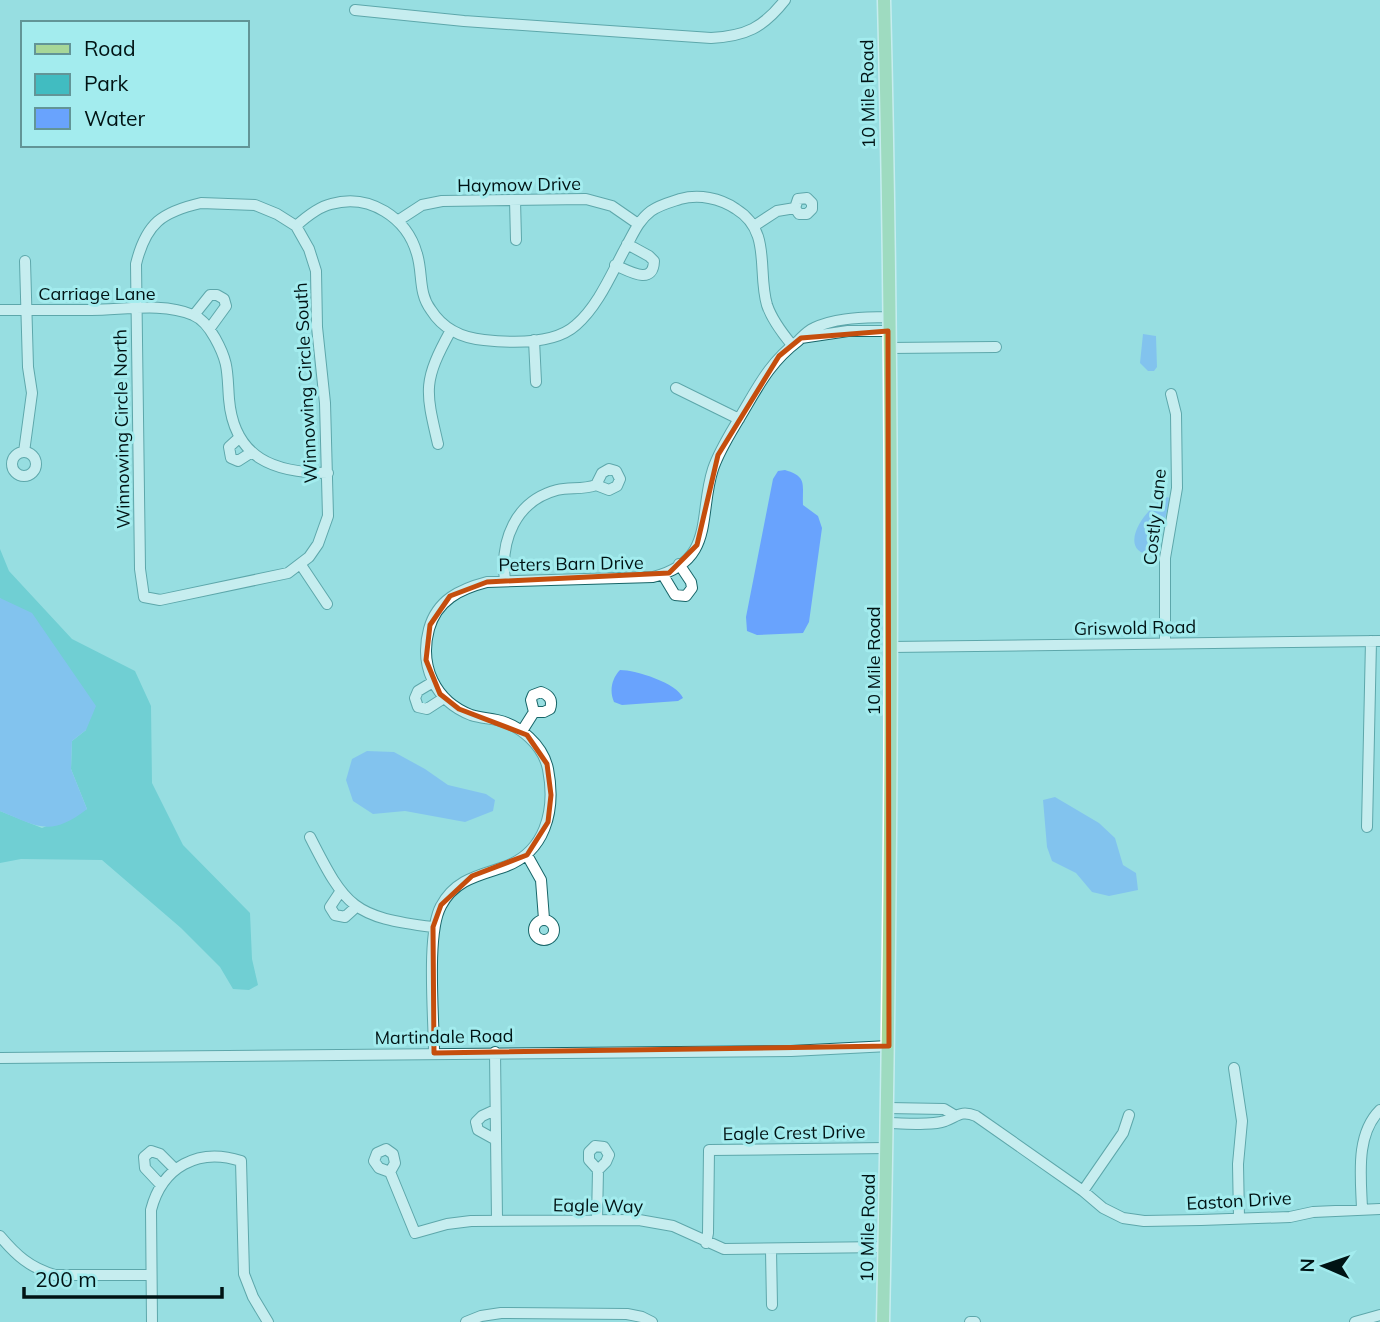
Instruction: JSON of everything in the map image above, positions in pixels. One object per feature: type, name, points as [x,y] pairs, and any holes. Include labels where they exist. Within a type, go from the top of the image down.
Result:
[{"type":"main road","name":"10 Mile Road","points":[[883,1322],[889,1046],[891,647],[884,0]]},
{"type":"street","points":[[355,10],[464,21],[711,38],[729,37],[754,30],[768,20],[785,0]]},
{"type":"street","points":[[296,226],[312,213],[331,204],[350,201],[379,208],[399,220],[407,230],[418,256],[422,291],[430,310],[451,330],[482,340],[534,340],[545,339],[575,327],[593,306],[638,223],[652,210],[671,202],[697,197],[712,198],[736,208],[754,226],[763,250],[767,303],[781,332],[797,342],[848,331],[888,331]]},
{"type":"street","name":"Haymow Drive","points":[[399,220],[422,205],[442,201],[586,199],[611,206],[638,223]]},
{"type":"street","points":[[515,200],[516,240]]},
{"type":"street","name":"Winnowing Circle North","points":[[288,573],[160,600],[144,597],[140,556],[136,264],[148,232],[160,217],[201,203],[255,205],[296,226]]},
{"type":"street","points":[[754,226],[777,211],[795,208]]},
{"type":"street","name":"Winnowing Circle South","points":[[288,573],[300,565],[318,544],[328,516],[325,403],[317,327],[316,271],[309,249],[296,226]]},
{"type":"street","points":[[615,265],[642,276],[649,275],[653,270],[654,261],[649,256],[627,244]]},
{"type":"street","points":[[24,452],[32,393],[28,367],[25,261]]},
{"type":"street","points":[[210,328],[226,306],[224,299],[217,295],[210,295],[194,315],[210,328],[228,364],[232,418],[240,437],[252,452],[287,471],[328,473]]},
{"type":"street","name":"Carriage Lane","points":[[0,310],[136,309],[170,310],[194,315]]},
{"type":"street","name":"Peters Barn Drive","points":[[522,731],[497,720],[472,715],[459,709],[444,698],[433,682],[426,660],[426,645],[430,625],[441,606],[450,596],[461,590],[487,582],[663,575],[679,564],[697,545],[703,534],[713,469],[764,375],[779,356],[817,326],[838,320],[888,317]]},
{"type":"street","points":[[438,444],[429,405],[429,375],[451,330]]},
{"type":"street","points":[[534,340],[536,383]]},
{"type":"street","points":[[889,348],[996,346]]},
{"type":"street","points":[[676,388],[739,419]]},
{"type":"street","name":"Costly Lane","points":[[1165,643],[1165,558],[1177,488],[1176,414],[1171,394]]},
{"type":"street","points":[[240,437],[229,447],[231,457],[238,461],[252,452]]},
{"type":"street","points":[[505,580],[503,555],[506,538],[523,510],[537,498],[555,490],[596,485]]},
{"type":"street","name":"Peters Barn Drive","points":[[663,575],[675,595],[686,596],[692,588],[691,582],[679,564]]},
{"type":"street","points":[[300,565],[327,604]]},
{"type":"street","points":[[1367,827],[1376,641]]},
{"type":"street","name":"Griswold Road","points":[[891,647],[1376,641]]},
{"type":"street","points":[[433,682],[418,691],[415,698],[418,707],[427,709],[444,698]]},
{"type":"street","points":[[434,1053],[433,927],[441,905],[460,883],[472,876],[502,868],[527,855],[548,822],[551,794],[547,764],[522,731],[534,712]]},
{"type":"street","points":[[310,837],[340,892],[356,906],[381,918],[433,927]]},
{"type":"street","points":[[527,855],[541,880],[544,919]]},
{"type":"street","points":[[340,892],[330,907],[335,915],[345,917],[356,906]]},
{"type":"street","name":"Martindale Road","points":[[0,1058],[792,1051],[889,1046]]},
{"type":"street","points":[[495,1052],[497,1220]]},
{"type":"street","points":[[1234,1068],[1242,1121],[1238,1164],[1239,1218]]},
{"type":"street","name":"Easton Drive","points":[[888,1108],[944,1109],[954,1115]]},
{"type":"street","points":[[495,1110],[482,1116],[477,1122],[478,1130],[496,1140]]},
{"type":"street","points":[[1362,1209],[1361,1159],[1364,1142],[1375,1115],[1380,1110]]},
{"type":"street","name":"Easton Drive","points":[[888,1124],[944,1121],[954,1115],[968,1113],[976,1116],[989,1123],[1032,1162],[1083,1191],[1101,1212],[1122,1218],[1144,1221],[1290,1217],[1313,1212],[1380,1209]]},
{"type":"street","points":[[1083,1191],[1123,1133],[1129,1115]]},
{"type":"street","name":"Eagle Crest Drive","points":[[706,1242],[709,1150],[887,1147]]},
{"type":"street","points":[[161,1185],[145,1168],[144,1157],[151,1151],[160,1154],[172,1172]]},
{"type":"street","points":[[152,1322],[151,1210],[161,1185],[172,1172],[189,1161],[207,1157],[230,1157],[241,1161],[244,1274],[253,1297],[268,1322]]},
{"type":"street","points":[[597,1220],[598,1170]]},
{"type":"street","name":"Eagle Way","points":[[390,1172],[415,1233],[447,1224],[497,1220],[597,1220],[658,1223],[686,1231],[724,1250],[885,1247]]},
{"type":"street","points":[[0,1236],[20,1259],[55,1275],[151,1275]]},
{"type":"street","points":[[771,1250],[772,1305]]},
{"type":"street","points":[[466,1322],[481,1316],[526,1313],[627,1314],[652,1322]]},
{"type":"street","points":[[1355,1322],[1380,1315]]},
{"type":"highlighted area","points":[[888,331],[889,1046],[434,1053],[433,927],[441,905],[472,876],[527,855],[548,822],[551,795],[547,764],[527,735],[459,709],[440,694],[426,660],[430,625],[450,596],[487,582],[669,573],[697,545],[718,455],[779,356],[801,338]]},
{"type":"green space","points":[[0,549],[9,571],[72,639],[135,671],[151,706],[152,783],[183,845],[250,913],[252,959],[258,985],[249,990],[233,989],[220,967],[181,928],[102,860],[21,859],[0,863],[0,811],[42,828],[87,809],[71,769],[72,741],[86,730],[0,598]]},
{"type":"water","points":[[1143,334],[1156,336],[1157,367],[1154,371],[1148,371],[1140,363]]},
{"type":"water","points":[[785,470],[801,479],[803,505],[818,516],[822,528],[809,622],[803,633],[757,635],[747,631],[746,617],[773,479],[778,471]]},
{"type":"water","points":[[1168,497],[1170,499],[1157,550],[1151,555],[1140,552],[1135,545],[1138,527],[1151,508]]},
{"type":"water","points":[[0,598],[32,613],[96,706],[86,730],[72,741],[71,769],[87,809],[54,826],[35,825],[0,811]]},
{"type":"water","points":[[620,670],[636,672],[665,683],[683,698],[678,701],[622,705],[614,702],[612,685]]},
{"type":"water","points":[[367,751],[394,752],[448,785],[486,794],[495,800],[493,811],[465,822],[405,811],[373,814],[353,801],[346,780],[352,759]]},
{"type":"water","points":[[1055,797],[1099,823],[1115,838],[1123,865],[1136,873],[1138,890],[1109,896],[1092,892],[1076,873],[1052,861],[1047,847],[1043,800]]}]
